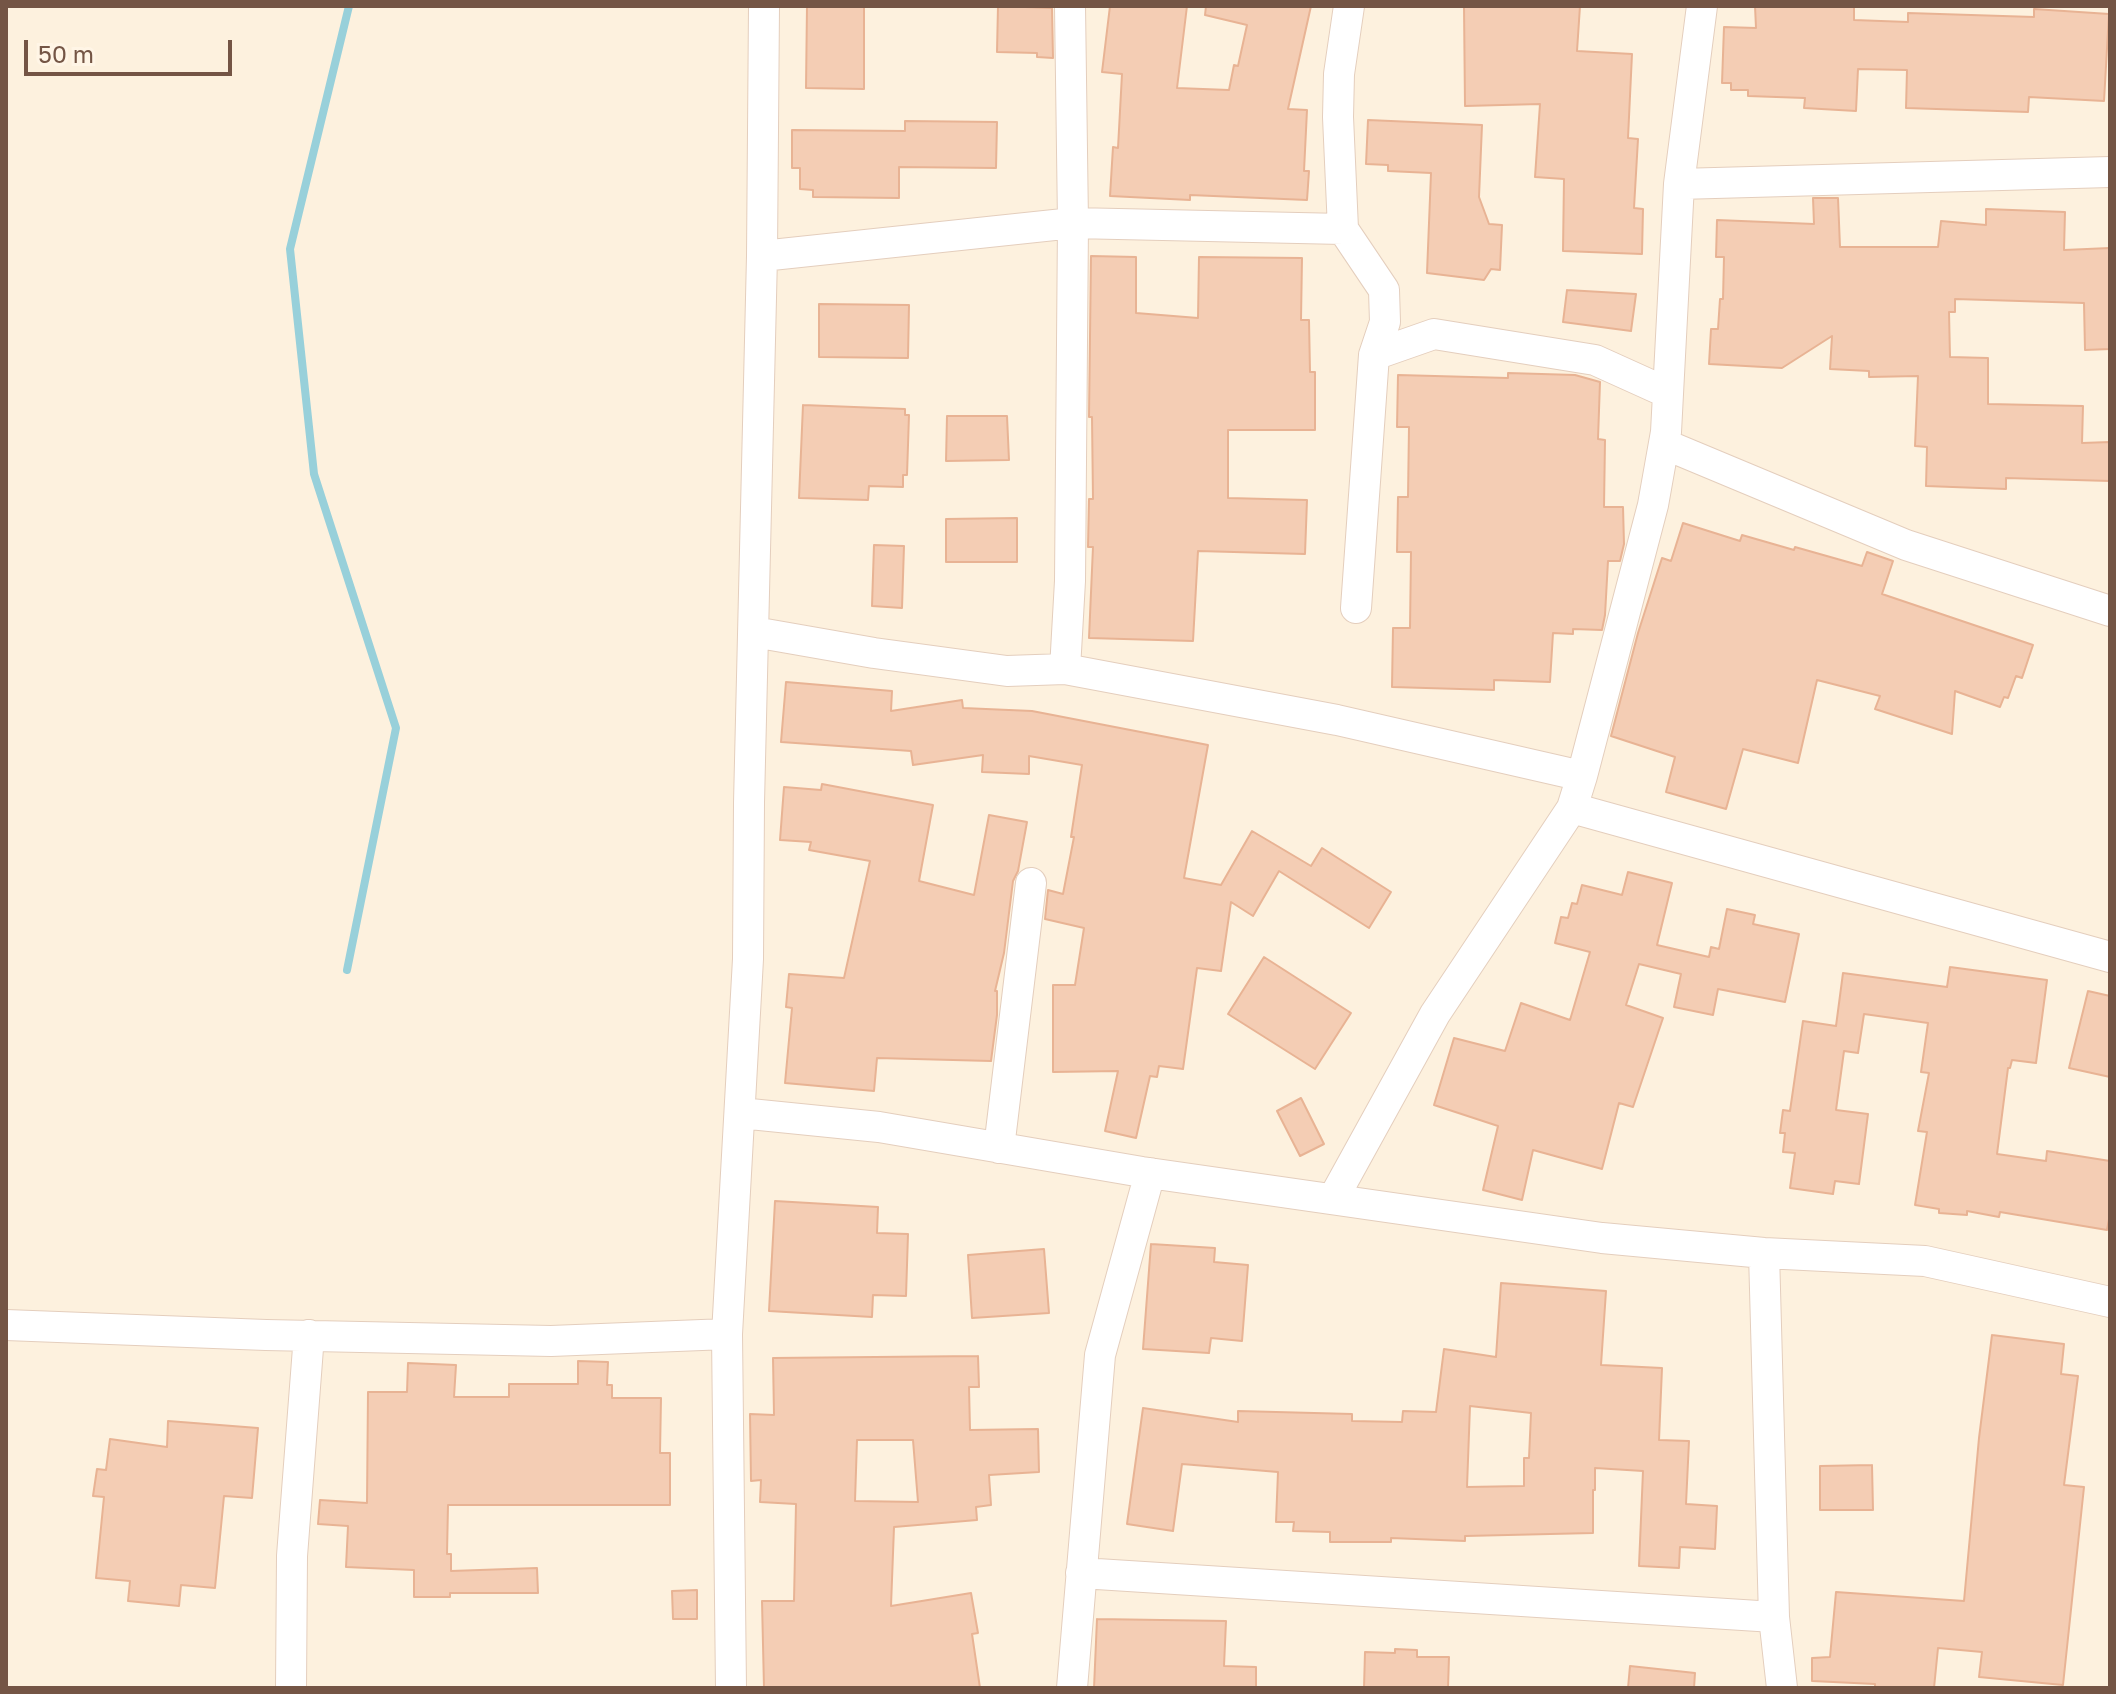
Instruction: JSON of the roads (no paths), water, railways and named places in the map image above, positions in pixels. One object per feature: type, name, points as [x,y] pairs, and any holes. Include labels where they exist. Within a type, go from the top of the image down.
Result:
[{"type":"street","points":[[731,1688],[727,1334],[748,959],[764,6]]},
{"type":"street","points":[[1065,669],[1070,581],[1073,223],[1070,6]]},
{"type":"street","points":[[1349,6],[1339,88],[1343,229],[1384,290],[1385,322],[1374,355],[1356,608]]},
{"type":"street","points":[[1333,1199],[1435,1014],[1572,808],[1582,776],[1653,505],[1664,444],[1679,184],[1702,6]]},
{"type":"street","points":[[1679,184],[2110,172]]},
{"type":"street","points":[[762,256],[1073,223],[1343,229]]},
{"type":"street","points":[[1374,355],[1434,334],[1595,360],[1668,393]]},
{"type":"street","points":[[1664,444],[1906,545],[2110,611]]},
{"type":"street","points":[[754,632],[874,653],[1007,671],[1065,669],[1352,723],[1582,776]]},
{"type":"street","points":[[1572,808],[2110,957]]},
{"type":"street","points":[[999,1148],[1031,883]]},
{"type":"street","points":[[740,1113],[879,1127],[1150,1173],[1602,1238],[1764,1253],[1925,1261],[2110,1302]]},
{"type":"street","points":[[1072,1688],[1100,1355],[1150,1173]]},
{"type":"street","points":[[1764,1253],[1774,1617],[1782,1688]]},
{"type":"street","points":[[6,1325],[551,1341],[727,1334]]},
{"type":"street","points":[[291,1688],[292,1556],[309,1335]]},
{"type":"street","points":[[1081,1573],[1774,1617]]},
{"type":"waterway","points":[[347,970],[396,728],[314,474],[290,249],[349,6]]}]
